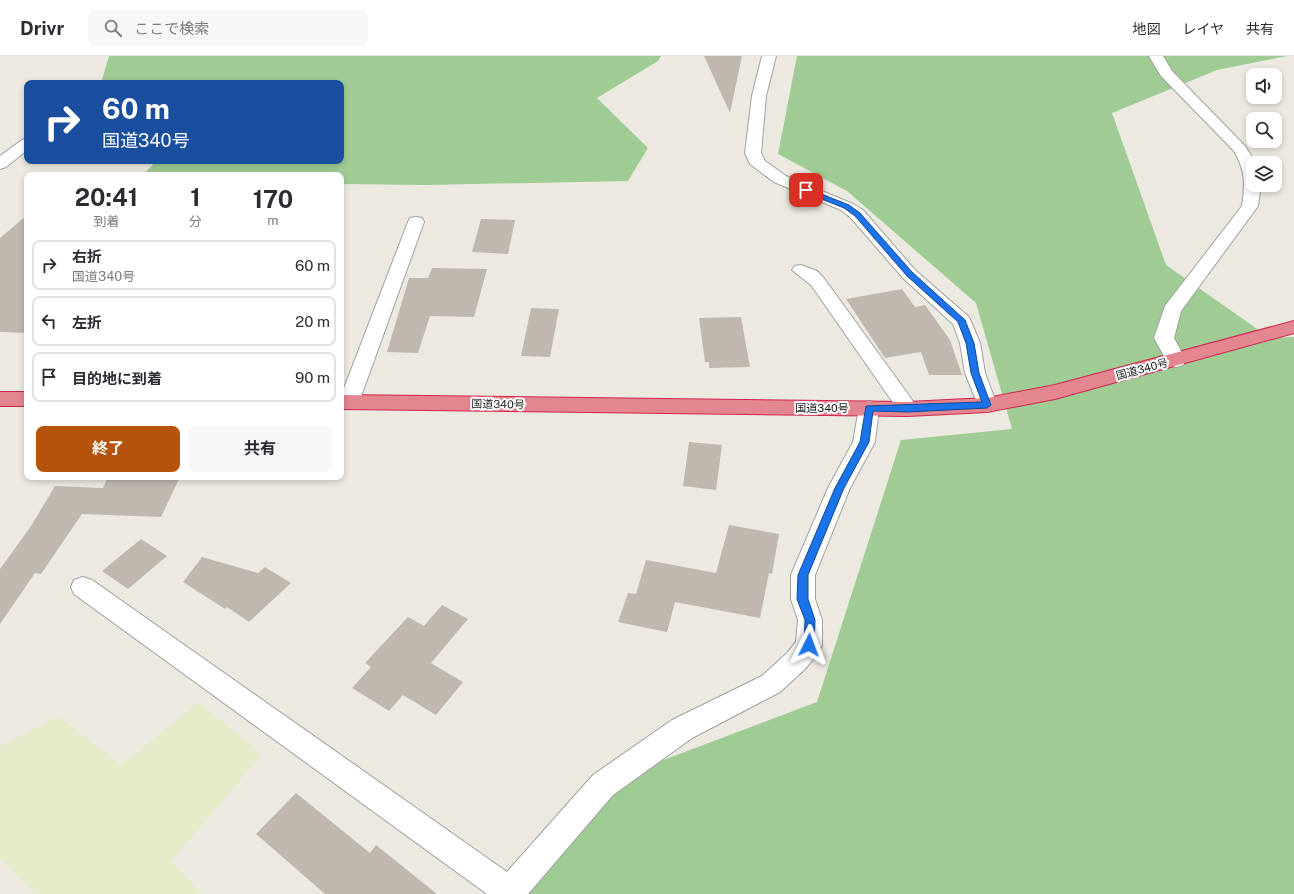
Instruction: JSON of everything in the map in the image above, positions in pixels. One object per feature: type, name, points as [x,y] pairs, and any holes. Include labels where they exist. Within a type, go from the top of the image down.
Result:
[{"type":"highway","name":"国道340号","points":[[345,402],[908,409],[987,405],[1055,392],[1294,327]]},
{"type":"highway","points":[[0,399],[24,399]]},
{"type":"street","points":[[768,56],[759,96],[758,117],[753,153],[758,164],[780,179],[847,207],[857,214],[909,274],[962,321],[970,343],[975,373],[987,405]]},
{"type":"street","points":[[1156,56],[1166,73],[1240,149],[1250,166],[1253,184],[1250,206],[1172,310],[1164,338],[1176,360]]},
{"type":"street","points":[[0,164],[24,145]]},
{"type":"street","points":[[345,402],[416,222]]},
{"type":"street","points":[[801,270],[810,275],[816,281],[908,409]]},
{"type":"street","points":[[83,587],[509,893],[603,786],[682,729],[771,684],[796,661],[809,645],[810,620],[802,599],[803,575],[839,488],[864,442],[869,408]]},
{"type":"green space","points":[[109,56],[661,56],[658,61],[597,98],[648,148],[628,181],[427,185],[344,184],[344,172],[146,172],[153,164],[344,164],[344,80],[102,80]]},
{"type":"green space","points":[[797,56],[1287,56],[1217,70],[1112,113],[1166,265],[1270,338],[1294,337],[1294,894],[496,894],[576,793],[817,702],[901,440],[1012,429],[976,303],[847,191],[778,154]]},
{"type":"green space","points":[[198,702],[262,754],[171,862],[202,894],[36,894],[0,858],[0,746],[59,717],[122,765]]},
{"type":"building","points":[[704,56],[742,56],[730,113]]},
{"type":"building","points":[[24,218],[24,333],[0,332],[0,238]]},
{"type":"building","points":[[481,219],[515,220],[508,254],[472,252]]},
{"type":"building","points":[[432,268],[487,269],[474,317],[430,316],[418,353],[387,352],[409,278],[428,278]]},
{"type":"building","points":[[902,289],[915,307],[925,305],[950,340],[962,375],[929,375],[921,352],[885,358],[846,299]]},
{"type":"building","points":[[531,308],[559,309],[550,357],[521,356]]},
{"type":"building","points":[[741,317],[750,367],[709,368],[709,362],[705,362],[699,318]]},
{"type":"building","points":[[689,442],[722,445],[716,490],[683,486]]},
{"type":"building","points":[[107,480],[179,480],[161,517],[82,514],[41,574],[35,573],[0,624],[0,569],[31,526],[55,486],[103,488]]},
{"type":"building","points":[[729,525],[779,534],[772,574],[769,573],[760,618],[675,602],[667,632],[618,622],[628,593],[636,594],[646,560],[716,573]]},
{"type":"building","points":[[141,539],[167,556],[128,589],[102,571]]},
{"type":"building","points":[[202,557],[258,573],[265,567],[291,583],[249,622],[227,607],[225,609],[183,582]]},
{"type":"building","points":[[442,605],[468,619],[431,663],[463,682],[436,715],[403,695],[389,711],[352,688],[371,667],[365,663],[408,617],[424,626]]},
{"type":"building","points":[[296,793],[370,853],[376,845],[437,894],[325,894],[256,834]]},
{"type":"route","points":[[806,190],[847,207],[857,214],[909,274],[962,321],[970,343],[975,373],[987,405],[908,409],[869,408],[864,442],[839,488],[815,542],[803,575],[802,599],[810,620],[809,645]]}]
